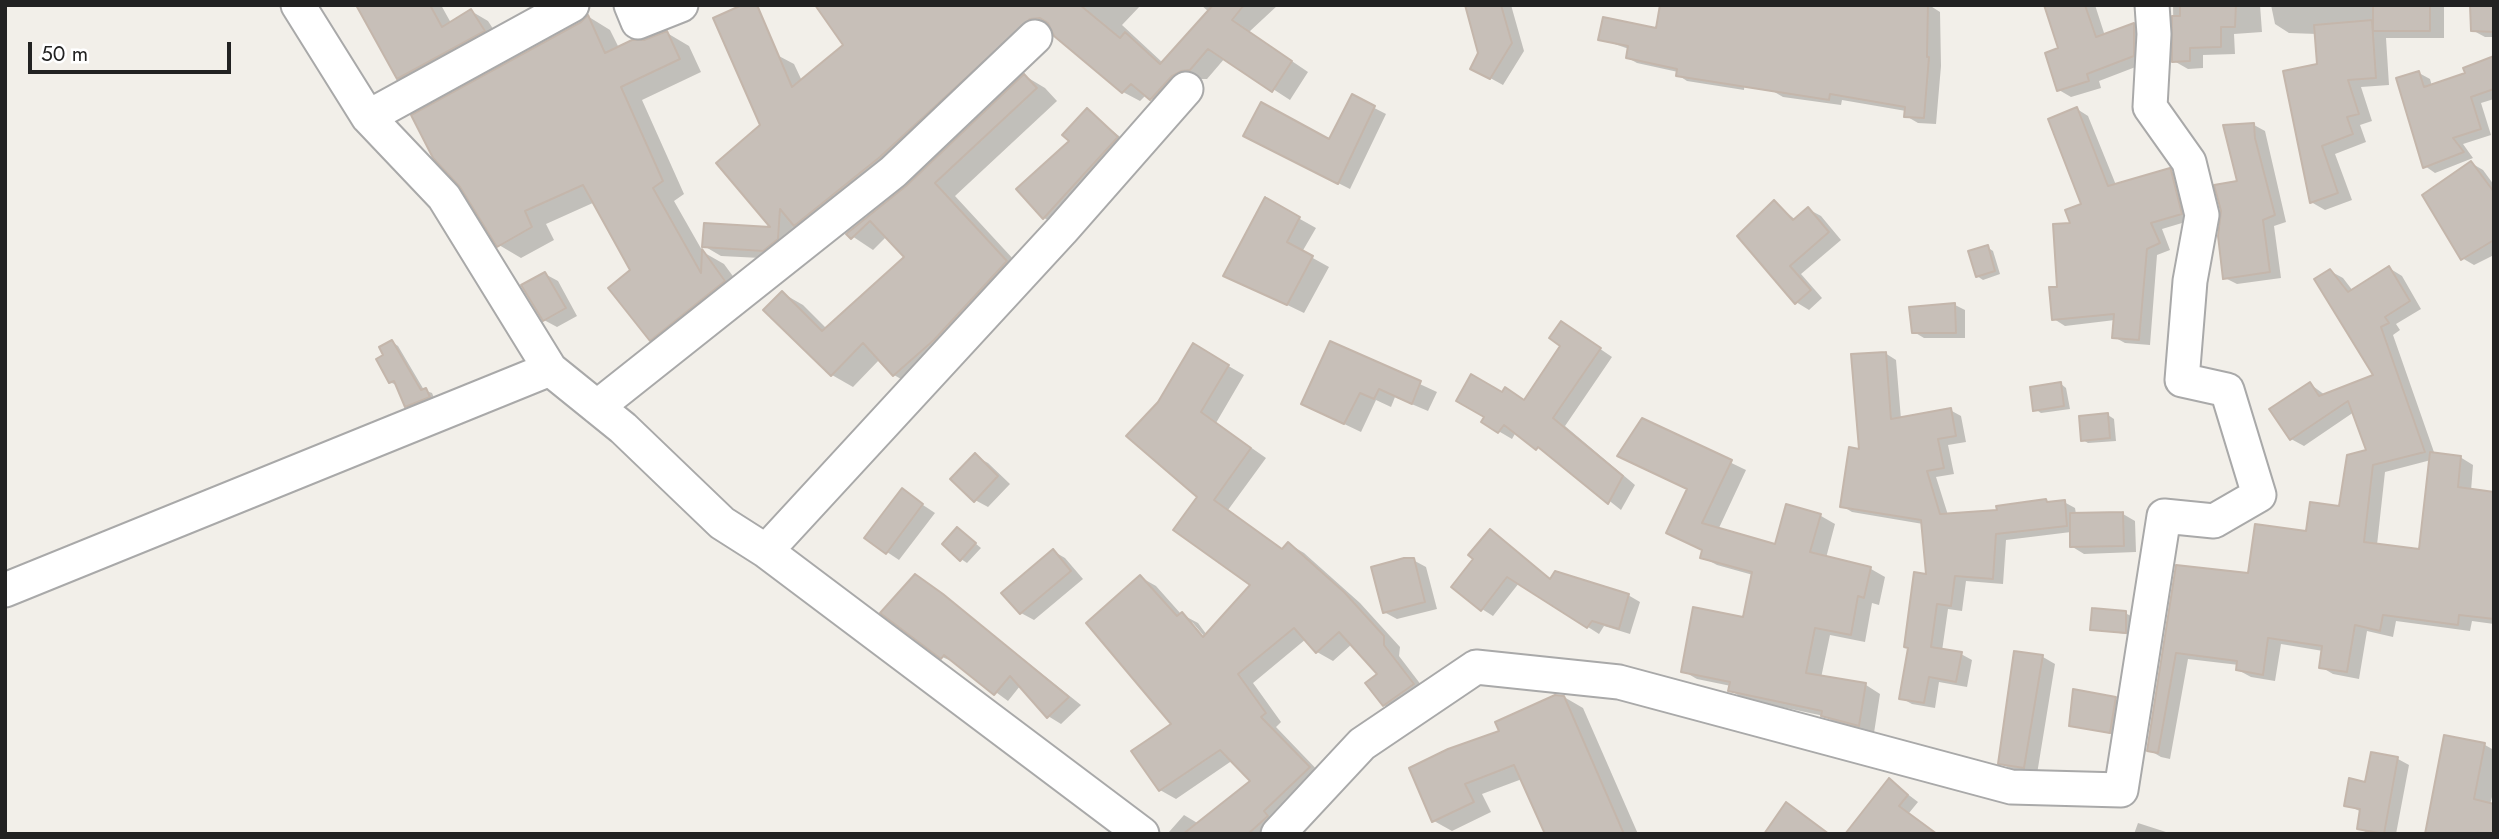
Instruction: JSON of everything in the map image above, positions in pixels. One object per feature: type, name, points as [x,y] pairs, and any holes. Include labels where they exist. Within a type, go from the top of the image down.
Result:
[{"type":"street","points":[[298,5],[368,117],[444,197],[550,369],[597,407],[722,523],[766,551],[1142,834]]},
{"type":"street","points":[[368,117],[572,5]]},
{"type":"street","points":[[631,5],[638,22],[681,5]]},
{"type":"street","points":[[1278,834],[1362,744],[1476,667],[1619,682],[2011,786],[2121,790],[2164,516],[2214,521],[2259,495],[2227,390],[2182,380],[2190,281],[2202,215],[2189,162],[2150,107],[2154,34],[2152,5]]},
{"type":"street","points":[[597,407],[893,172],[1035,37]]},
{"type":"street","points":[[766,551],[1062,230],[1186,89]]},
{"type":"street","points":[[5,590],[550,369]]},
{"type":"building","points":[[356,5],[430,5],[442,27],[471,9],[485,31],[397,79]]},
{"type":"building","points":[[742,5],[757,5],[792,87],[843,45],[815,5],[1080,5],[1120,38],[1125,32],[1160,64],[1213,5],[1244,5],[1232,20],[1292,61],[1272,92],[1208,49],[1190,70],[1172,76],[1150,100],[1131,84],[1122,93],[1054,36],[1048,23],[1040,18],[1030,19],[880,157],[794,226],[780,209],[778,239],[763,251],[702,247],[704,223],[770,227],[716,163],[760,125],[713,18]]},
{"type":"building","points":[[1465,5],[1501,5],[1512,43],[1490,79],[1470,69],[1478,53]]},
{"type":"building","points":[[1660,5],[1928,5],[1929,57],[1924,118],[1904,117],[1905,107],[1830,94],[1829,100],[1676,76],[1677,69],[1626,58],[1628,46],[1598,40],[1603,17],[1656,28]]},
{"type":"building","points":[[2044,5],[2085,5],[2096,37],[2134,23],[2134,56],[2087,74],[2089,81],[2057,91],[2045,53],[2058,48]]},
{"type":"building","points":[[2180,5],[2236,5],[2235,27],[2221,27],[2221,47],[2190,48],[2190,61],[2172,62],[2172,16],[2180,16]]},
{"type":"building","points":[[2373,5],[2430,5],[2430,31],[2373,31]]},
{"type":"building","points":[[2470,5],[2494,5],[2494,32],[2471,31]]},
{"type":"building","points":[[588,15],[605,53],[632,40],[644,40],[667,31],[680,59],[621,87],[663,181],[653,188],[701,273],[702,249],[725,281],[650,341],[608,288],[630,270],[583,185],[525,211],[532,227],[497,247],[460,187],[433,158],[411,115],[581,22]]},
{"type":"building","points":[[2372,20],[2376,78],[2348,80],[2359,114],[2347,117],[2353,134],[2322,146],[2338,193],[2310,203],[2283,71],[2317,64],[2314,25]]},
{"type":"building","points":[[2494,56],[2494,89],[2471,97],[2481,129],[2453,138],[2464,152],[2423,168],[2396,78],[2419,71],[2424,87],[2465,73],[2463,68]]},
{"type":"building","points":[[1024,74],[1037,88],[935,183],[1007,261],[934,340],[893,376],[863,343],[831,376],[763,310],[782,291],[822,331],[904,257],[870,221],[851,239],[846,234],[906,186]]},
{"type":"building","points":[[1352,94],[1375,106],[1338,184],[1243,136],[1261,102],[1329,139]]},
{"type":"building","points":[[2077,107],[2108,186],[2170,168],[2171,170],[2182,214],[2151,223],[2160,243],[2147,249],[2139,340],[2112,338],[2114,314],[2052,320],[2049,287],[2057,287],[2053,224],[2070,223],[2065,210],[2081,204],[2048,119]]},
{"type":"building","points":[[1087,108],[1118,137],[1043,219],[1016,189],[1069,141],[1062,135]]},
{"type":"building","points":[[2254,123],[2255,138],[2275,215],[2263,220],[2270,272],[2223,279],[2218,236],[2221,211],[2214,185],[2237,181],[2223,125]]},
{"type":"building","points":[[2471,161],[2494,192],[2494,240],[2461,260],[2422,195]]},
{"type":"building","points":[[1265,197],[1300,217],[1287,242],[1313,256],[1287,305],[1223,276]]},
{"type":"building","points":[[1774,200],[1793,220],[1808,207],[1829,232],[1790,266],[1811,290],[1795,304],[1737,236]]},
{"type":"building","points":[[1988,245],[1995,271],[1976,277],[1968,251]]},
{"type":"building","points":[[2389,266],[2410,301],[2385,317],[2389,323],[2381,327],[2425,452],[2373,465],[2364,542],[2419,549],[2430,452],[2461,456],[2458,487],[2494,492],[2494,619],[2459,615],[2458,625],[2383,615],[2380,631],[2355,625],[2347,672],[2319,668],[2322,646],[2268,638],[2263,675],[2236,670],[2237,661],[2176,653],[2158,753],[2147,751],[2176,565],[2248,573],[2255,524],[2306,531],[2310,502],[2339,506],[2347,455],[2366,450],[2348,401],[2290,440],[2269,409],[2310,382],[2319,396],[2373,375],[2314,279],[2330,269],[2348,292]]},
{"type":"building","points":[[545,272],[566,308],[543,321],[521,285]]},
{"type":"building","points":[[1955,303],[1956,333],[1912,333],[1909,307]]},
{"type":"building","points":[[1561,321],[1601,348],[1553,418],[1623,476],[1608,504],[1538,447],[1536,450],[1504,425],[1498,433],[1481,422],[1484,417],[1456,401],[1471,374],[1502,392],[1505,387],[1524,400],[1560,346],[1549,338]]},
{"type":"building","points":[[392,340],[421,390],[426,388],[430,397],[405,407],[394,381],[389,383],[376,359],[383,355],[379,347]]},
{"type":"building","points":[[1330,341],[1421,381],[1412,404],[1379,389],[1374,399],[1360,393],[1344,424],[1301,404]]},
{"type":"building","points":[[1193,343],[1229,365],[1201,412],[1251,448],[1214,500],[1282,549],[1288,542],[1344,592],[1384,636],[1384,645],[1414,684],[1383,706],[1365,683],[1377,674],[1339,632],[1316,653],[1294,628],[1238,674],[1266,713],[1261,717],[1310,767],[1264,811],[1268,816],[1248,834],[1183,834],[1250,781],[1220,750],[1159,791],[1131,751],[1171,724],[1086,623],[1140,575],[1177,616],[1182,612],[1203,637],[1250,585],[1173,530],[1197,497],[1126,436],[1158,402]]},
{"type":"building","points":[[1886,352],[1891,419],[1951,408],[1956,436],[1938,439],[1944,468],[1927,471],[1940,514],[1997,510],[1996,506],[2046,499],[2047,502],[2065,500],[2067,526],[1996,534],[1993,579],[1955,576],[1951,606],[1937,604],[1931,647],[1962,652],[1956,682],[1929,677],[1924,703],[1899,699],[1908,648],[1904,647],[1914,572],[1926,574],[1921,520],[1840,507],[1849,447],[1859,449],[1851,354]]},
{"type":"building","points":[[2061,382],[2064,406],[2033,411],[2030,387]]},
{"type":"building","points":[[2108,413],[2110,438],[2081,441],[2079,416]]},
{"type":"building","points":[[1642,418],[1732,460],[1702,523],[1775,544],[1786,504],[1821,514],[1810,552],[1871,567],[1864,598],[1858,596],[1851,635],[1815,628],[1806,673],[1866,683],[1859,726],[1821,716],[1822,711],[1728,691],[1730,682],[1681,672],[1693,607],[1743,617],[1752,572],[1700,558],[1702,550],[1666,533],[1687,489],[1617,456]]},
{"type":"building","points":[[975,453],[998,476],[974,502],[950,479]]},
{"type":"building","points":[[902,488],[923,504],[886,554],[864,538]]},
{"type":"building","points":[[2123,512],[2124,546],[2070,547],[2070,513]]},
{"type":"building","points":[[957,527],[976,543],[960,561],[942,544]]},
{"type":"building","points":[[1490,529],[1550,579],[1555,571],[1629,594],[1619,629],[1592,621],[1587,628],[1507,577],[1481,611],[1451,587],[1473,559],[1468,555]]},
{"type":"building","points":[[1053,549],[1071,571],[1020,614],[1001,593]]},
{"type":"building","points":[[1414,558],[1425,602],[1383,613],[1371,567]]},
{"type":"building","points":[[915,574],[1069,697],[1047,718],[1010,676],[994,695],[944,655],[941,659],[880,613]]},
{"type":"building","points":[[2092,608],[2126,611],[2126,633],[2090,630]]},
{"type":"building","points":[[2014,651],[2043,655],[2024,768],[1998,764]]},
{"type":"building","points":[[2073,689],[2116,697],[2110,733],[2069,726]]},
{"type":"building","points":[[1555,695],[1564,696],[1624,834],[1545,834],[1514,765],[1465,784],[1474,802],[1432,822],[1409,768],[1448,749],[1499,731],[1495,722]]},
{"type":"building","points":[[2444,735],[2485,743],[2474,799],[2494,804],[2494,834],[2425,834]]},
{"type":"building","points":[[2371,752],[2398,757],[2384,834],[2357,829],[2360,809],[2344,806],[2349,778],[2365,782]]},
{"type":"building","points":[[1889,778],[1908,795],[1899,806],[1937,834],[1845,834]]},
{"type":"building","points":[[1786,802],[1829,834],[1764,834]]}]
